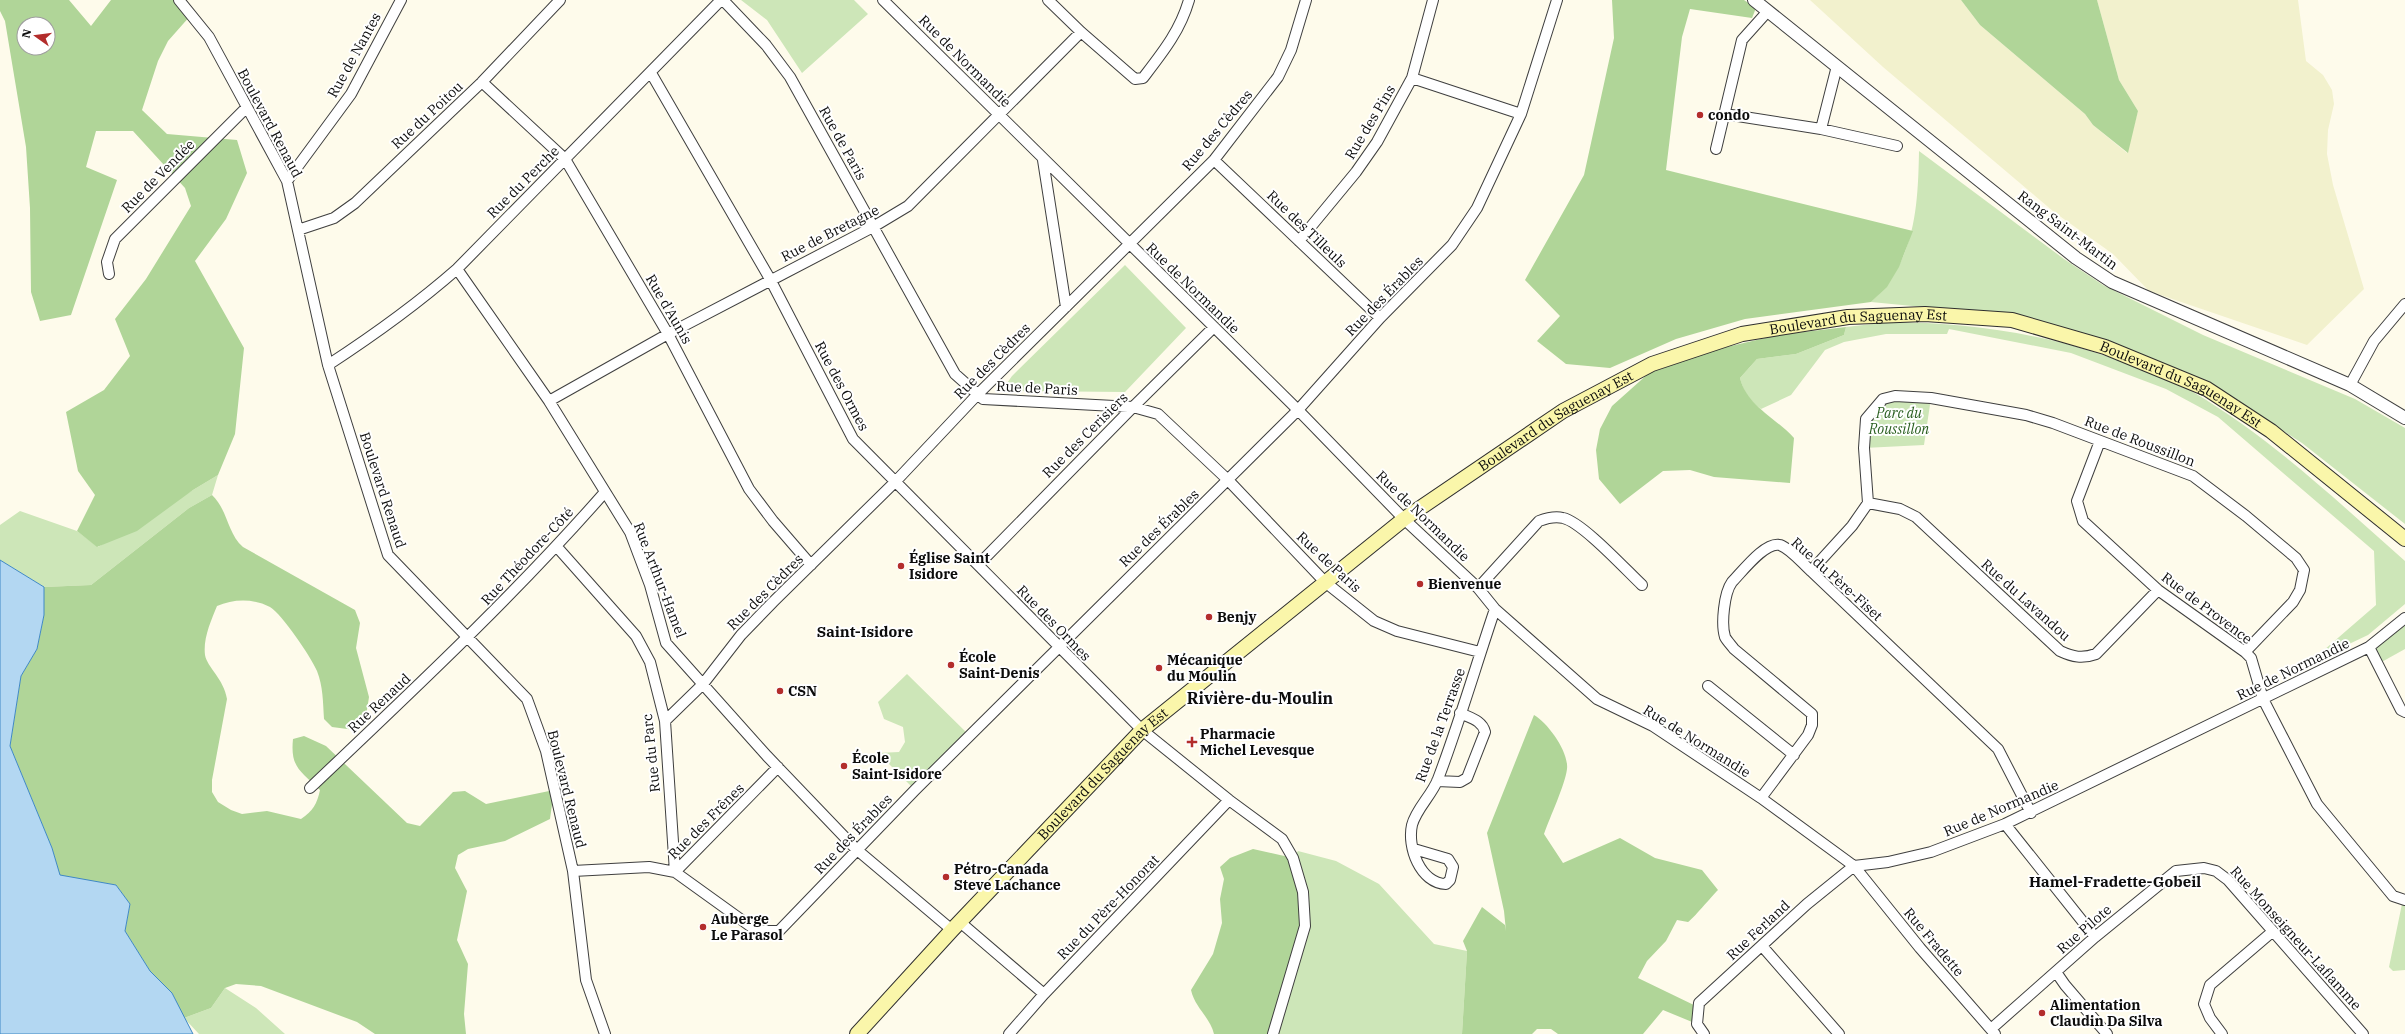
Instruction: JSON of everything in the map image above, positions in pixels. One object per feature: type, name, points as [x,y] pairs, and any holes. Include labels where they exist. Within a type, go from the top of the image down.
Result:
[{"type":"main road","name":"Boulevard du Saguenay Est","points":[[857,1034],[956,926],[1142,730],[1404,519],[1563,411],[1652,364],[1742,334],[1848,317],[1926,314],[2012,320],[2106,347],[2207,389],[2271,431],[2405,539]]},
{"type":"street","name":"Boulevard Renaud","points":[[179,0],[209,37],[246,108],[287,181],[328,365],[388,555],[527,700],[546,752],[573,871],[586,980],[605,1034]]},
{"type":"street","name":"Rue de Nantes","points":[[287,181],[351,94],[401,0]]},
{"type":"street","name":"Rue du Poitou","points":[[298,230],[334,218],[355,203],[482,82],[560,0]]},
{"type":"street","name":"Rue du Perche","points":[[328,365],[388,326],[419,303],[457,269],[722,0]]},
{"type":"street","name":"Rue de Paris","points":[[722,0],[766,45],[790,78],[955,374],[977,395],[983,399],[1133,407],[1158,414],[1228,480],[1325,582],[1374,621],[1397,631],[1480,652]]},
{"type":"street","name":"Rue de Normandie","points":[[883,0],[1129,245],[1298,410],[1404,519],[1478,588],[1495,609],[1597,699],[1653,726],[1761,798],[1854,866],[1888,862],[1931,852],[2031,813],[2369,647],[2405,618]]},
{"type":"street","points":[[1048,0],[1081,32],[1135,79],[1143,78],[1182,22],[1188,0]]},
{"type":"street","name":"Rue des Cèdres","points":[[664,721],[703,684],[741,635],[896,481],[977,395],[1214,160],[1278,77],[1291,50],[1306,0]]},
{"type":"street","name":"Rue des Pins","points":[[1299,241],[1356,172],[1377,142],[1412,78],[1432,0]]},
{"type":"street","name":"Rue des Érables","points":[[675,872],[757,931],[779,931],[856,849],[1298,410],[1380,318],[1452,245],[1477,208],[1521,114],[1557,0]]},
{"type":"street","name":"Rang Saint-Martin","points":[[1754,0],[2076,258],[2112,282],[2350,385],[2405,418]]},
{"type":"street","points":[[1716,149],[1726,114],[1742,40],[1768,11]]},
{"type":"street","name":"Rue de Bretagne","points":[[549,401],[668,334],[873,227],[908,206],[1081,32]]},
{"type":"street","points":[[1822,129],[1837,66]]},
{"type":"street","name":"Rue des Ormes","points":[[652,72],[770,280],[853,439],[1142,730],[1229,800],[1282,839],[1293,858],[1303,892],[1305,926],[1273,1034]]},
{"type":"street","points":[[1412,78],[1521,114]]},
{"type":"street","name":"Rue d'Aunis","points":[[482,82],[565,159],[668,334],[749,490],[773,521],[812,565]]},
{"type":"street","name":"Rue de Vendée","points":[[109,274],[107,262],[115,240],[246,108]]},
{"type":"street","points":[[1726,114],[1822,129],[1897,146]]},
{"type":"street","points":[[1043,160],[1066,307]]},
{"type":"street","name":"Rue des Tilleuls","points":[[1214,160],[1380,318]]},
{"type":"street","name":"Rue Arthur-Hamel","points":[[457,269],[549,401],[630,532],[650,585],[666,643],[778,767],[856,849],[1044,994]]},
{"type":"street","points":[[2350,385],[2374,341],[2405,304]]},
{"type":"street","name":"Rue des Cerisiers","points":[[978,564],[1133,407],[1214,328]]},
{"type":"street","name":"Rue de Roussillon","points":[[1868,503],[1864,448],[1866,419],[1883,399],[1895,396],[1931,398],[2026,415],[2174,467],[2193,476],[2246,516],[2296,558],[2304,570],[2300,590],[2293,602],[2245,652]]},
{"type":"street","name":"Rue de Provence","points":[[2100,441],[2077,501],[2083,521],[2158,590],[2245,652],[2251,658],[2263,699],[2317,804],[2393,896],[2405,900]]},
{"type":"street","name":"Rue Théodore-Côté","points":[[468,638],[557,546],[605,492]]},
{"type":"street","points":[[1811,571],[1852,526],[1868,503]]},
{"type":"street","name":"Rue du Lavandou","points":[[1868,503],[1900,509],[1916,517],[2060,651],[2070,656],[2084,659],[2096,654],[2158,590]]},
{"type":"street","points":[[1478,588],[1539,521],[1550,517],[1564,518],[1578,525],[1642,585]]},
{"type":"street","name":"Rue du Père-Fiset","points":[[1761,798],[1808,735],[1812,725],[1812,714],[1734,650],[1725,637],[1724,603],[1728,588],[1767,547],[1778,545],[1786,549],[1811,571],[1998,749],[2031,813]]},
{"type":"street","name":"Rue du Parc","points":[[557,546],[636,636],[650,662],[664,721],[675,872]]},
{"type":"street","name":"Rue de la Terrasse","points":[[1414,849],[1412,825],[1437,781],[1495,609]]},
{"type":"street","name":"Rue Renaud","points":[[310,788],[468,638]]},
{"type":"street","points":[[2369,647],[2400,707],[2405,712]]},
{"type":"street","points":[[1708,686],[1794,755]]},
{"type":"street","points":[[1437,781],[1460,782],[1467,778],[1485,732],[1483,726],[1477,720],[1460,713]]},
{"type":"street","name":"Rue des Frênes","points":[[573,871],[649,867],[675,872],[778,767]]},
{"type":"street","name":"Rue du Père-Honorat","points":[[1009,1034],[1044,994],[1229,800]]},
{"type":"street","points":[[2005,824],[2095,937]]},
{"type":"street","name":"Rue Ferland","points":[[1704,1034],[1697,1024],[1699,1003],[1807,904],[1854,866]]},
{"type":"street","name":"Rue Fradette","points":[[1854,866],[1920,948],[1993,1032]]},
{"type":"street","name":"Rue Pilote","points":[[1993,1032],[2095,937],[2176,871],[2204,868]]},
{"type":"street","name":"Rue Monseigneur-Laflamme","points":[[2204,868],[2216,871],[2228,880],[2363,1034]]},
{"type":"street","points":[[2222,1034],[2210,1018],[2204,1004],[2210,985],[2272,932]]},
{"type":"street","points":[[1762,946],[1839,1034]]},
{"type":"street","points":[[2056,972],[2065,985],[2107,1034]]},
{"type":"green space","points":[[0,0],[69,0],[91,26],[111,0],[179,0],[191,15],[168,41],[158,61],[142,110],[167,134],[237,140],[247,173],[226,219],[195,261],[244,348],[235,434],[218,475],[193,490],[137,531],[97,547],[77,531],[95,495],[78,471],[66,412],[104,390],[130,356],[115,319],[146,279],[191,206],[185,188],[133,131],[96,131],[86,167],[117,180],[71,315],[40,321],[31,292],[30,208],[26,147],[5,21],[0,11]]},
{"type":"green space","points":[[741,0],[854,0],[868,14],[802,73],[767,20]]},
{"type":"green space","points":[[1612,0],[1744,0],[1756,8],[1752,18],[1690,9],[1682,37],[1666,170],[1913,231],[1899,267],[1887,287],[1871,302],[1745,319],[1676,339],[1610,368],[1566,364],[1537,341],[1560,316],[1525,280],[1584,175],[1614,38]]},
{"type":"green space","points":[[1810,0],[1961,0],[1980,25],[2085,114],[2093,125],[2127,153],[2138,111],[2119,80],[2097,0],[2298,0],[2306,61],[2323,75],[2332,90],[2334,104],[2328,130],[2327,154],[2333,185],[2364,289],[2307,345],[2149,291],[2113,254],[2054,212],[1883,67]]},
{"type":"green space","points":[[1961,0],[2097,0],[2119,80],[2138,111],[2128,153],[2093,125],[2085,114],[1980,25]]},
{"type":"green space","points":[[1919,151],[2064,259],[2103,285],[2203,335],[2355,399],[2405,428],[2405,524],[2302,443],[2233,399],[2116,344],[2056,325],[1995,314],[1871,302],[1886,286],[1897,269],[1905,251],[1915,213]]},
{"type":"green space","points":[[1125,265],[1186,328],[1125,392],[1017,391],[1005,386],[1012,376]]},
{"type":"green space","points":[[1890,322],[1959,325],[1992,329],[2058,342],[2122,362],[2188,389],[2249,429],[2303,471],[2405,561],[2405,604],[2368,635],[2309,663],[2376,605],[2374,551],[2218,417],[2166,389],[2071,353],[1949,329],[1947,334],[1886,334],[1844,342],[1825,350],[1791,395],[1761,409],[1750,399],[1743,387],[1740,378],[1757,359],[1796,354],[1844,335],[1846,327]]},
{"type":"green space","points":[[1846,327],[1844,335],[1796,354],[1757,359],[1740,378],[1744,388],[1755,404],[1794,438],[1790,483],[1714,477],[1690,470],[1663,471],[1620,504],[1599,479],[1596,450],[1600,429],[1612,406],[1649,373],[1718,349],[1778,335]]},
{"type":"green space","name":"Parc du Roussillon","points":[[1931,398],[1924,445],[1864,448],[1866,419],[1883,399]]},
{"type":"green space","points":[[218,475],[212,495],[189,508],[91,585],[44,587],[0,560],[0,525],[20,511],[77,531],[98,547]]},
{"type":"green space","points":[[212,495],[221,507],[234,535],[243,547],[355,610],[360,623],[356,648],[369,697],[365,723],[355,730],[332,727],[324,719],[322,688],[317,671],[296,636],[282,618],[270,607],[257,602],[243,600],[217,606],[205,642],[205,655],[206,660],[223,685],[227,699],[212,780],[212,792],[218,802],[231,810],[242,814],[267,811],[301,819],[305,816],[314,807],[320,790],[302,773],[293,757],[293,739],[304,736],[326,746],[407,823],[420,826],[453,792],[465,791],[486,804],[554,790],[550,819],[505,841],[468,849],[458,855],[455,868],[467,891],[457,940],[468,964],[464,1014],[466,1034],[375,1034],[357,1022],[261,986],[236,984],[225,988],[211,1008],[184,1018],[172,993],[150,971],[125,931],[130,904],[116,885],[60,876],[52,848],[10,746],[21,676],[37,649],[44,615],[44,587],[91,585],[189,508]]},
{"type":"green space","points":[[2405,618],[2405,649],[2378,664],[2369,647]]},
{"type":"green space","points":[[907,674],[969,735],[915,790],[878,753],[899,752],[905,742],[903,727],[884,719],[878,702]]},
{"type":"green space","points":[[1534,715],[1551,731],[1561,747],[1567,762],[1566,776],[1544,834],[1563,863],[1620,838],[1655,858],[1702,870],[1718,890],[1688,922],[1677,920],[1666,941],[1647,961],[1638,978],[1698,1007],[1697,1024],[1663,1010],[1643,1034],[1558,1034],[1551,1029],[1537,1029],[1532,1034],[1462,1034],[1467,951],[1463,941],[1482,907],[1505,925],[1506,931],[1504,911],[1487,833]]},
{"type":"green space","points":[[1253,849],[1293,858],[1305,926],[1273,1034],[1214,1034],[1191,990],[1213,954],[1222,923],[1220,899],[1224,879],[1220,867],[1230,858]]},
{"type":"green space","points":[[1298,851],[1336,861],[1379,884],[1434,944],[1467,951],[1462,1034],[1273,1034],[1293,858]]},
{"type":"green space","points":[[2403,899],[2405,900],[2405,970],[2393,971],[2389,967]]},
{"type":"green space","points":[[225,988],[256,1008],[285,1034],[199,1034],[184,1018],[211,1008]]},
{"type":"water","points":[[0,560],[44,587],[44,615],[37,649],[21,676],[10,746],[52,848],[60,875],[116,885],[130,904],[125,931],[150,971],[172,993],[193,1034],[0,1034]]},
{"type":"place","name":"condo","points":[[1700,115]]},
{"type":"place","name":"Église Saint Isidore","points":[[901,566]]},
{"type":"place","name":"Bienvenue","points":[[1420,584]]},
{"type":"place","name":"Benjy","points":[[1209,617]]},
{"type":"place","name":"École Saint-Denis","points":[[951,665]]},
{"type":"place","name":"Mécanique du Moulin","points":[[1159,668]]},
{"type":"place","name":"CSN","points":[[780,691]]},
{"type":"place","name":"Pharmacie Michel Levesque","points":[[1192,742]]},
{"type":"place","name":"École Saint-Isidore","points":[[844,766]]},
{"type":"place","name":"Pétro-Canada Steve Lachance","points":[[946,877]]},
{"type":"place","name":"Auberge Le Parasol","points":[[703,927]]},
{"type":"place","name":"Alimentation Claudin Da Silva","points":[[2042,1013]]},
{"type":"district","name":"Saint-Isidore","points":[[865,632]]},
{"type":"district","name":"Rivière-du-Moulin","points":[[1260,698]]},
{"type":"district","name":"Hamel-Fradette-Gobeil","points":[[2115,882]]}]
